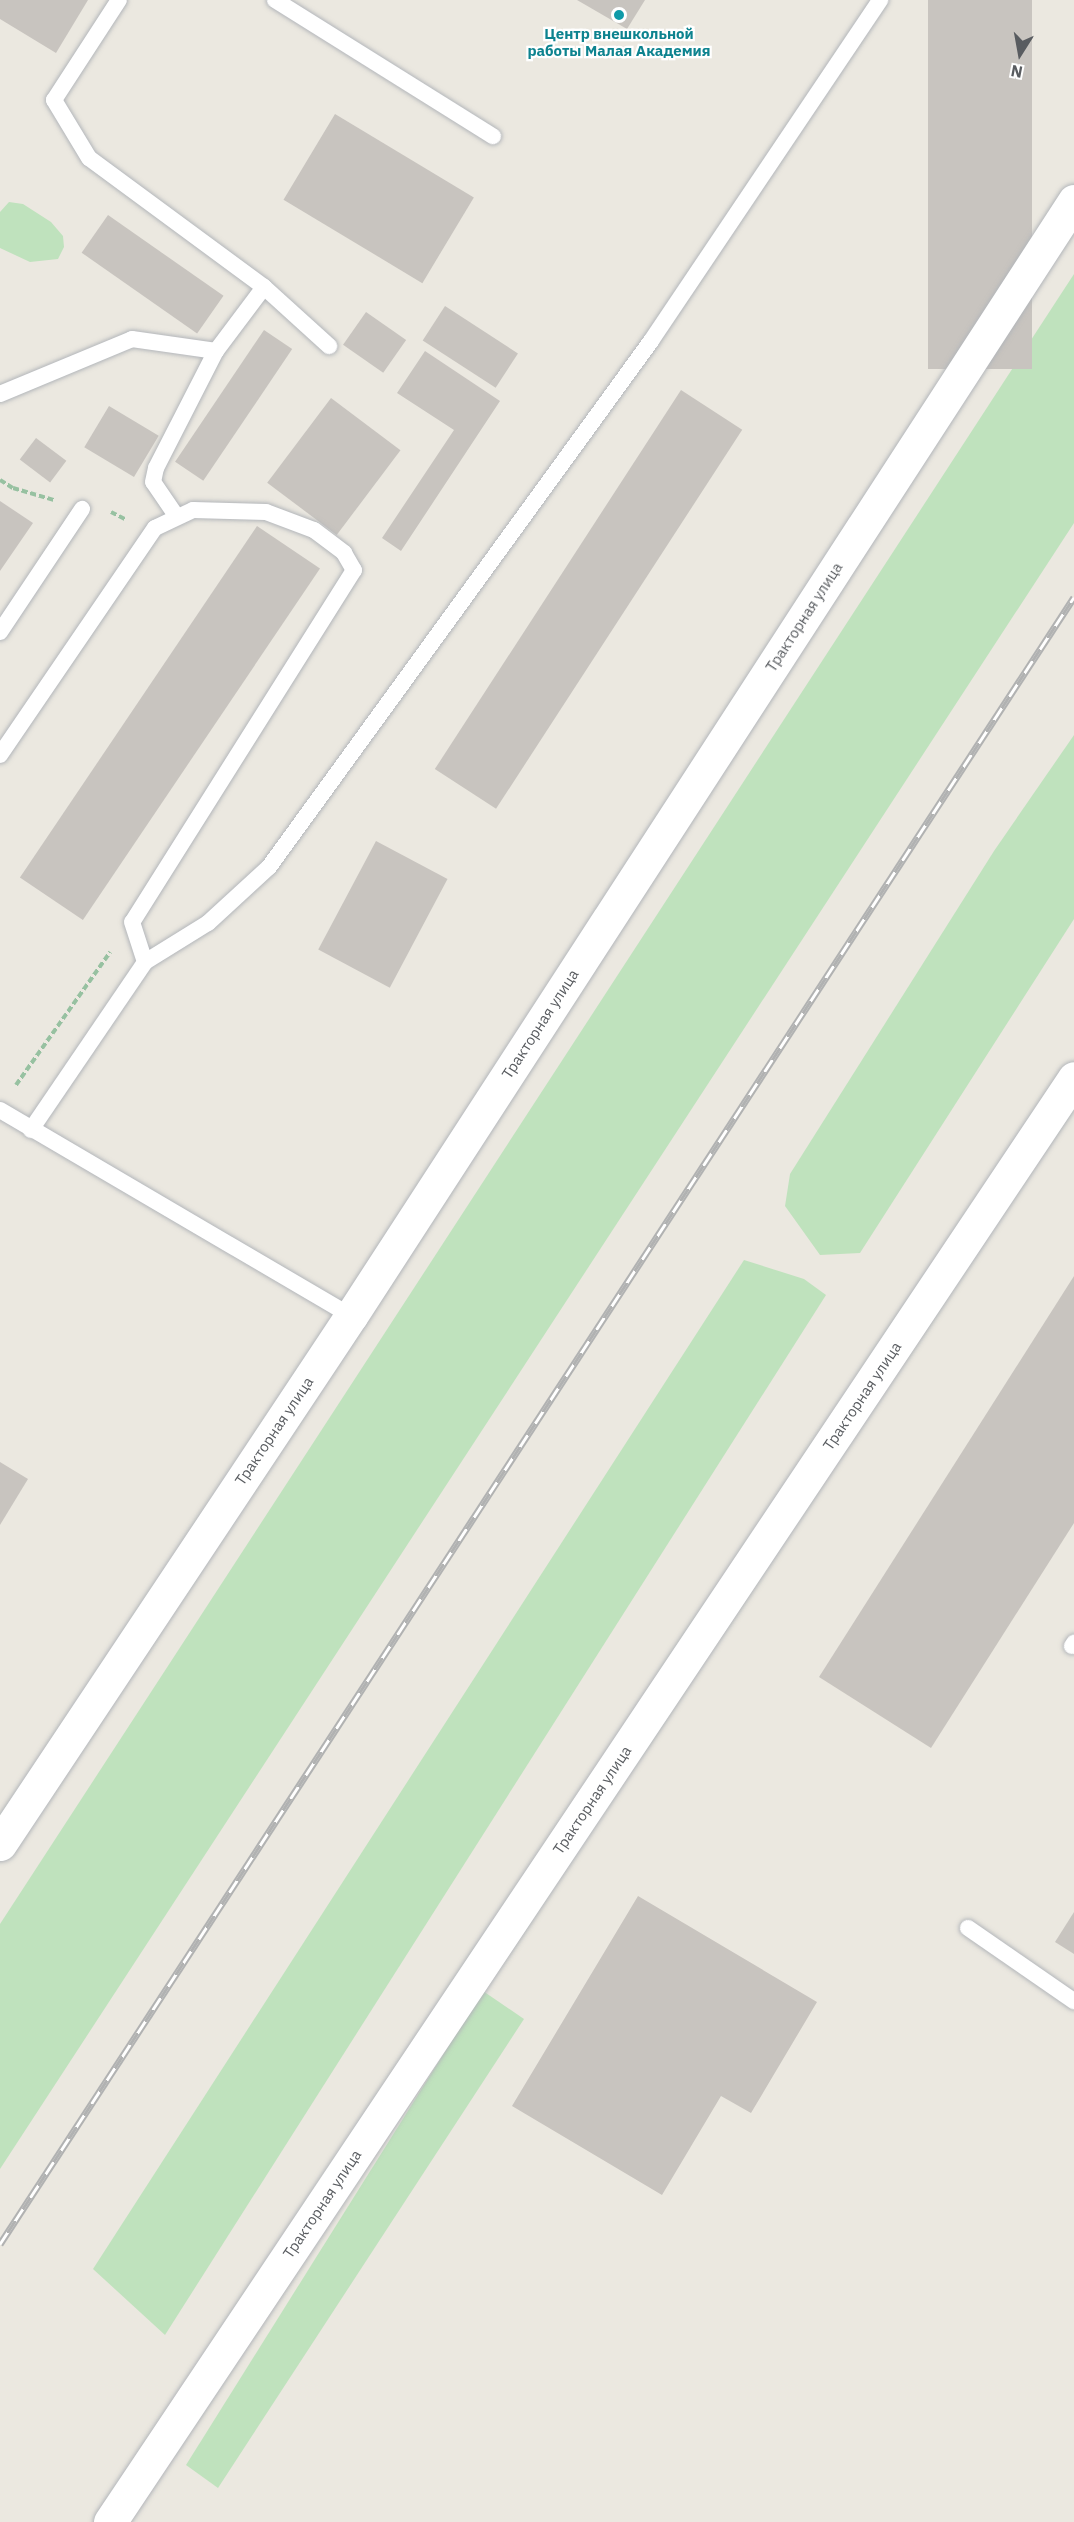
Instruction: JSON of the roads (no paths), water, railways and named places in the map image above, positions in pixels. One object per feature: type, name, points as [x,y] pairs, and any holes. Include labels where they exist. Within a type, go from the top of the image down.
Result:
[{"type":"street","name":"Тракторная улица","points":[[0,1844],[351,1316],[1074,201]]},
{"type":"street","name":"Тракторная улица","points":[[110,2522],[1074,1078]]},
{"type":"lane","points":[[119,0],[54,100],[89,158],[264,287],[329,346]]},
{"type":"lane","points":[[275,0],[493,136]]},
{"type":"lane","points":[[31,1130],[146,962],[217,916],[269,867],[651,341],[880,0]]},
{"type":"lane","points":[[177,517],[153,482],[156,468],[216,351],[264,287]]},
{"type":"lane","points":[[0,394],[132,339],[216,351]]},
{"type":"lane","points":[[0,632],[82,509]]},
{"type":"lane","points":[[0,754],[155,528],[193,510],[266,512],[314,530],[344,553],[354,570],[132,922],[146,962]]},
{"type":"lane","points":[[0,1110],[351,1316]]},
{"type":"lane","points":[[968,1928],[1074,2001]]},
{"type":"railway","points":[[0,2244],[1074,597]]},
{"type":"place","name":"Центр внешкольной работы Малая Академия","points":[[619,15]]}]
